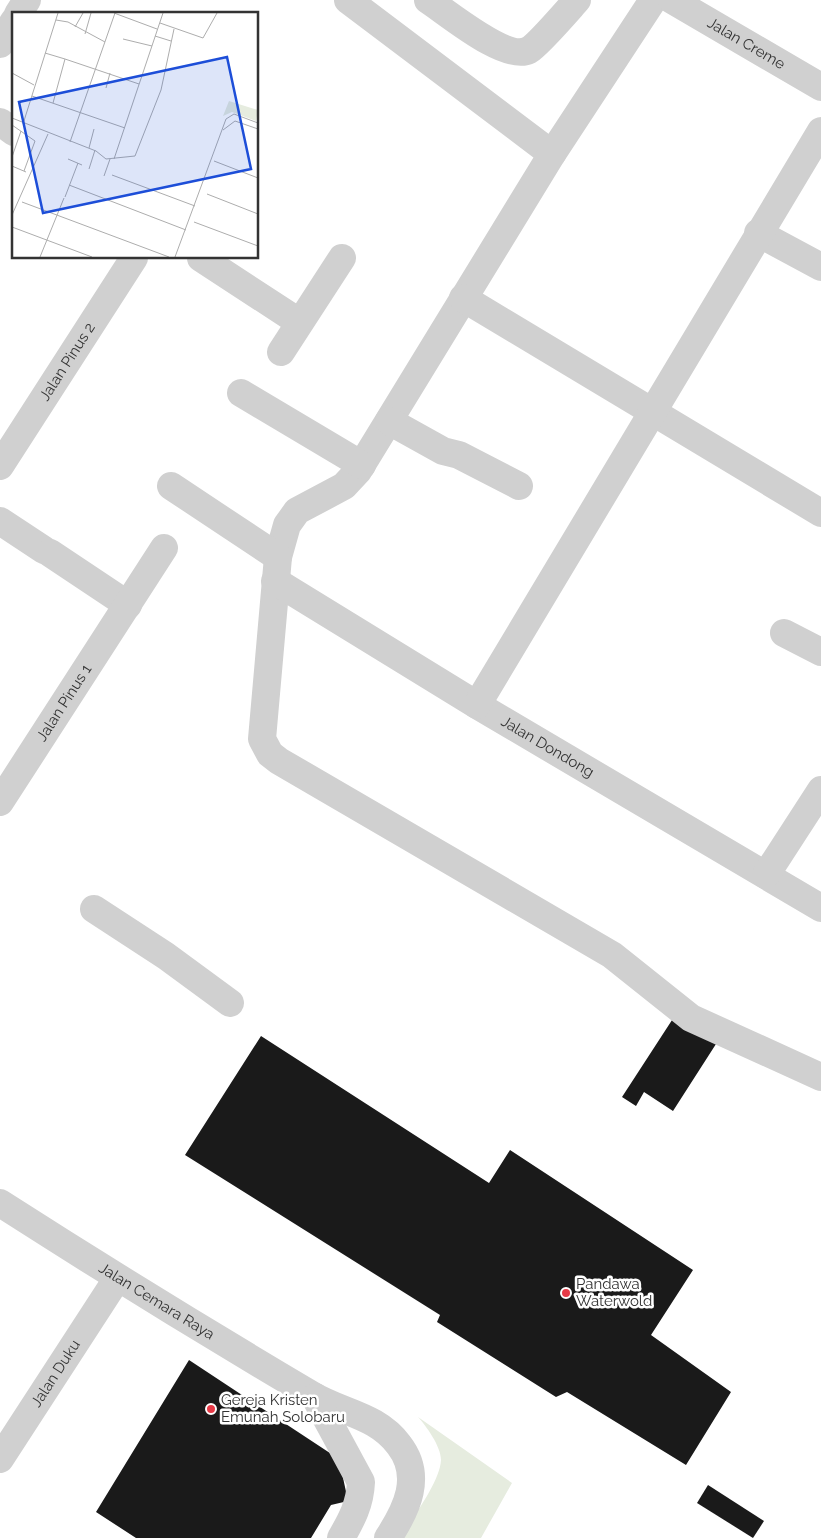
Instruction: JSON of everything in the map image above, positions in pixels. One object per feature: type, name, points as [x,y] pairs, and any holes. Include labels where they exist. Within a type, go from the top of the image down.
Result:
[{"type":"street","points":[[19,12],[27,0]]},
{"type":"street","points":[[348,0],[552,154]]},
{"type":"street","points":[[428,0],[492,43],[517,52],[529,50],[577,0]]},
{"type":"street","points":[[653,0],[552,154],[362,465],[344,486],[297,511],[286,525],[276,569],[262,739],[270,754],[279,761],[612,955],[691,1018],[821,1077]]},
{"type":"street","name":"Jalan Creme","points":[[672,0],[821,87]]},
{"type":"street","points":[[0,44],[12,24]]},
{"type":"street","points":[[0,122],[12,131]]},
{"type":"street","points":[[477,705],[758,233],[821,131]]},
{"type":"street","points":[[758,233],[821,267]]},
{"type":"street","points":[[281,352],[342,258]]},
{"type":"street","name":"Jalan Pinus 2","points":[[0,466],[133,259]]},
{"type":"street","points":[[203,259],[299,322]]},
{"type":"street","points":[[463,298],[821,513]]},
{"type":"street","points":[[241,393],[362,465]]},
{"type":"street","points":[[389,421],[443,452],[459,455],[519,486]]},
{"type":"street","name":"Jalan Dondong","points":[[171,486],[276,569],[477,705],[821,908]]},
{"type":"street","points":[[0,522],[128,605]]},
{"type":"street","name":"Jalan Pinus 1","points":[[0,802],[164,548]]},
{"type":"street","points":[[784,634],[821,652]]},
{"type":"street","points":[[766,875],[821,790]]},
{"type":"street","points":[[94,910],[166,956],[230,1004]]},
{"type":"street","name":"Jalan Cemara Raya","points":[[0,1203],[117,1278],[315,1397],[371,1420],[390,1434],[406,1457],[410,1468],[412,1486],[402,1517],[388,1538]]},
{"type":"street","name":"Jalan Duku","points":[[0,1459],[111,1288]]},
{"type":"street","points":[[315,1397],[361,1482],[360,1498],[353,1518],[341,1538]]},
{"type":"shaded area","points":[[418,1417],[512,1483],[481,1538],[399,1538],[431,1489],[441,1460],[436,1443]]},
{"type":"building","points":[[674,1017],[716,1044],[673,1111],[644,1092],[636,1106],[622,1097]]},
{"type":"building","points":[[261,1036],[489,1183],[510,1150],[693,1270],[651,1335],[731,1392],[686,1465],[567,1392],[556,1397],[437,1322],[440,1315],[185,1155]]},
{"type":"building","name":"Gereja Kristen Emunah Solobaru","points":[[189,1360],[339,1459],[348,1501],[331,1505],[311,1538],[136,1538],[96,1512]]},
{"type":"building","points":[[708,1485],[764,1521],[753,1538],[697,1503]]},
{"type":"place","name":"Pandawa Waterwold","points":[[566,1293]]},
{"type":"place","name":"Gereja Kristen Emunah Solobaru","points":[[211,1409]]}]
